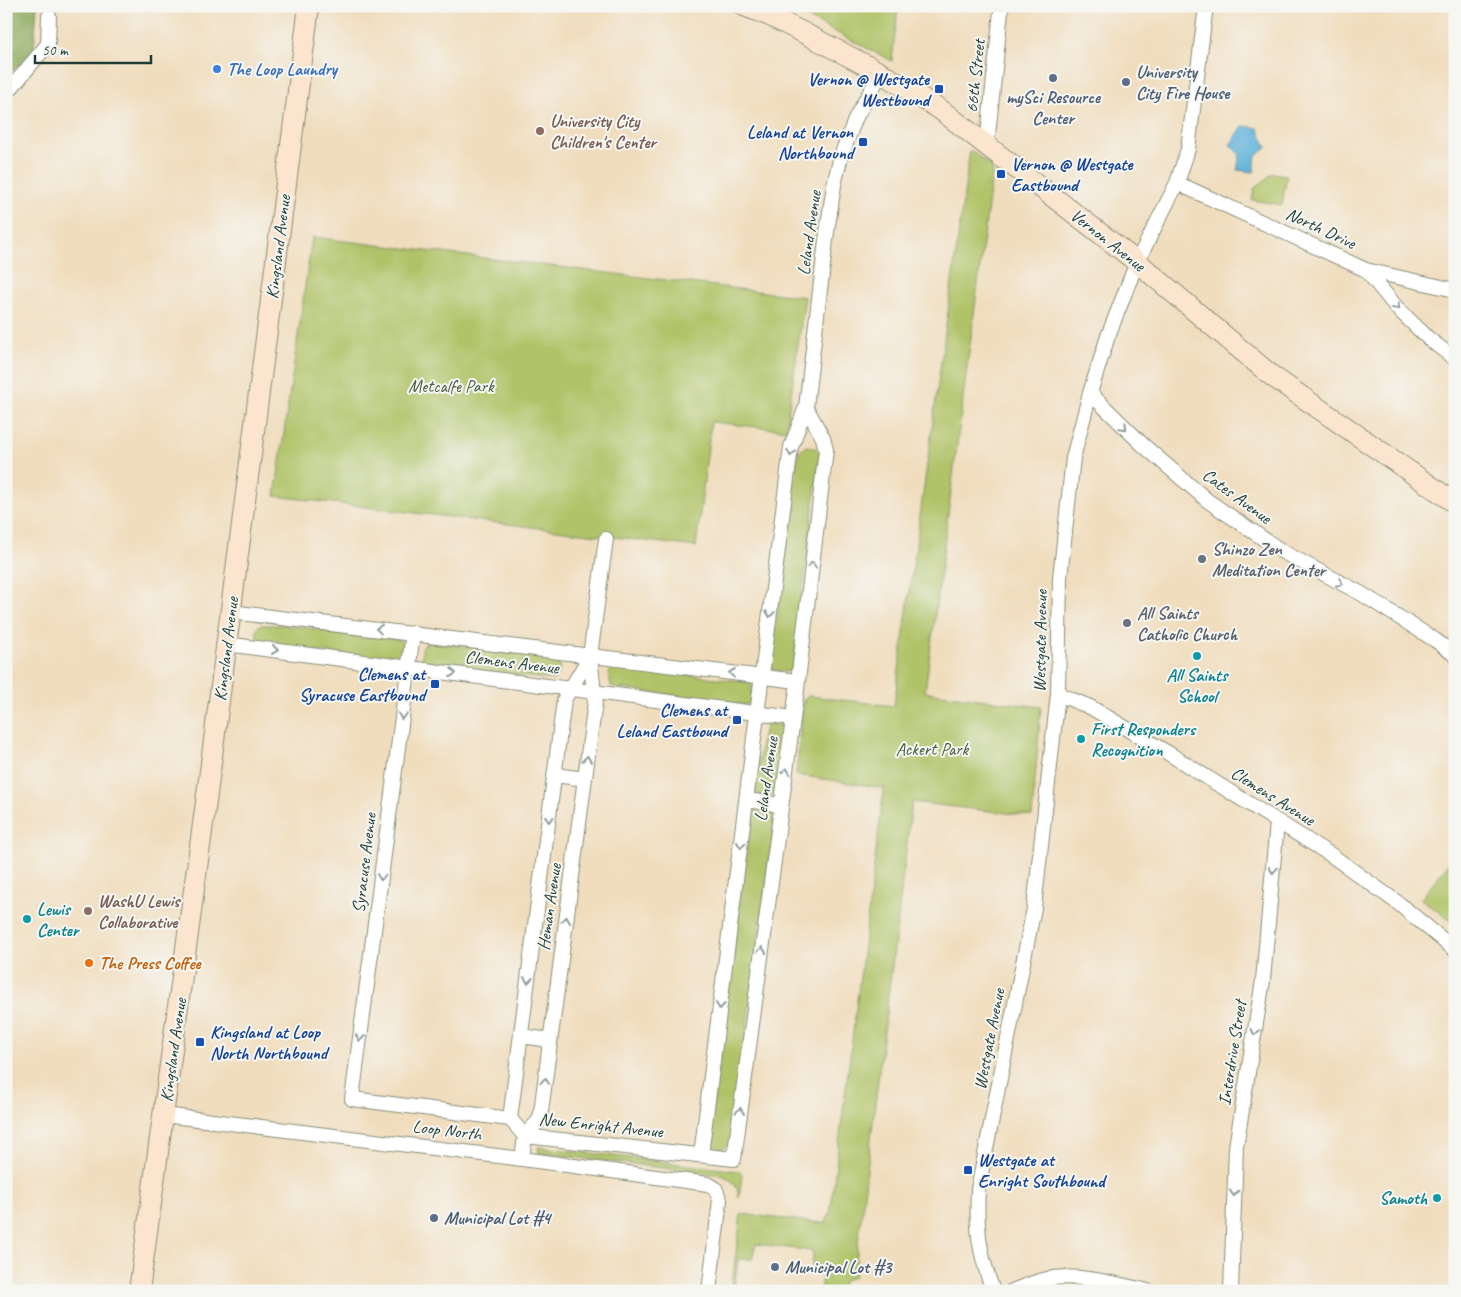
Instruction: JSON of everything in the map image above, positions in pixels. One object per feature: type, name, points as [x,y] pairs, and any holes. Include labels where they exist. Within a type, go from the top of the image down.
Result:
[{"type":"street","points":[[301,6],[303,49]]},
{"type":"street","name":"Kingsland Avenue","points":[[139,1291],[231,612],[309,6]]},
{"type":"street","name":"Vernon Avenue","points":[[744,6],[802,32],[881,73],[941,110],[1136,262],[1272,376],[1455,503]]},
{"type":"street","name":"Westgate Avenue","points":[[993,1291],[978,1239],[978,1189],[1034,908],[1058,694],[1058,626],[1065,521],[1073,458],[1090,393],[1108,336],[1136,262],[1177,183],[1188,149],[1206,6]]},
{"type":"street","name":"66th Street","points":[[987,145],[1001,10]]},
{"type":"street","points":[[6,94],[48,44],[50,16]]},
{"type":"street","name":"Leland Avenue","points":[[701,1155],[791,448],[806,407],[834,185],[841,156],[856,117],[881,73]]},
{"type":"street","name":"North Drive","points":[[1177,183],[1366,270],[1455,290]]},
{"type":"street","points":[[1366,270],[1397,308],[1429,339],[1455,359]]},
{"type":"street","name":"Cates Avenue","points":[[1090,393],[1143,445],[1208,501],[1283,552],[1362,594],[1435,640],[1455,655]]},
{"type":"street","name":"Leland Avenue","points":[[734,1159],[793,718],[826,450],[806,407]]},
{"type":"street","name":"Heman Avenue","points":[[525,1136],[540,1119],[595,702],[590,656],[606,539]]},
{"type":"street","name":"Clemens Avenue","points":[[231,612],[797,681]]},
{"type":"street","name":"Syracuse Avenue","points":[[413,633],[352,1098],[510,1119]]},
{"type":"street","name":"Clemens Avenue","points":[[226,644],[793,718]]},
{"type":"street","name":"Heman Avenue","points":[[510,1119],[564,700],[590,656]]},
{"type":"street","name":"Clemens Avenue","points":[[1058,694],[1098,712],[1168,753],[1332,855],[1455,950]]},
{"type":"street","points":[[554,775],[585,779]]},
{"type":"street","points":[[747,800],[781,805]]},
{"type":"street","name":"Interdrive Street","points":[[1231,1291],[1236,1147],[1263,980],[1277,822]]},
{"type":"street","points":[[521,1036],[550,1040]]},
{"type":"street","name":"Loop North","points":[[164,1115],[708,1184],[715,1188],[719,1195],[720,1205],[709,1291]]},
{"type":"street","name":"New Enright Avenue","points":[[510,1119],[525,1136],[734,1159]]},
{"type":"street","points":[[522,1159],[525,1136]]},
{"type":"street","points":[[1012,1291],[1042,1280],[1061,1277],[1091,1280],[1148,1291]]},
{"type":"green space","points":[[6,6],[37,6],[34,49],[13,71],[6,62]]},
{"type":"green space","points":[[780,6],[898,6],[892,61],[812,20]]},
{"type":"green space","name":"Ackert Park","points":[[970,150],[993,167],[925,692],[1041,707],[1032,816],[912,802],[854,1277],[844,1280],[840,1291],[820,1291],[823,1269],[812,1267],[813,1251],[756,1244],[752,1259],[738,1259],[734,1291],[731,1291],[741,1214],[822,1223],[826,1222],[830,1213],[884,788],[796,775],[803,702],[809,696],[894,706]]},
{"type":"green space","points":[[1273,173],[1287,175],[1282,205],[1252,200],[1254,189]]},
{"type":"green space","name":"Metcalfe Park","points":[[312,237],[805,297],[786,430],[711,422],[696,547],[275,496]]},
{"type":"green space","points":[[807,446],[815,448],[820,454],[793,667],[789,671],[784,672],[772,669],[771,665],[798,453]]},
{"type":"green space","points":[[260,625],[284,625],[398,639],[402,642],[403,652],[397,661],[280,645],[257,638],[257,631]]},
{"type":"green space","points":[[431,642],[555,659],[559,664],[559,672],[554,680],[426,664],[422,660],[422,648],[425,644]]},
{"type":"green space","points":[[618,666],[748,682],[752,685],[752,702],[745,705],[616,688],[611,686],[609,673]]},
{"type":"green space","points":[[767,723],[785,726],[786,731],[778,788],[770,796],[759,795],[756,793],[755,787],[762,738]]},
{"type":"green space","points":[[764,808],[772,812],[774,820],[732,1139],[723,1149],[715,1150],[711,1143],[710,1130],[751,817],[753,811]]},
{"type":"green space","points":[[1455,855],[1455,924],[1421,899]]},
{"type":"green space","points":[[538,1147],[739,1171],[742,1175],[739,1198],[734,1184],[721,1175],[539,1153]]},
{"type":"water","points":[[1243,126],[1258,128],[1267,148],[1256,156],[1254,172],[1237,170],[1240,154],[1230,145]]},
{"type":"place","name":"The Loop Laundry","points":[[217,69]]},
{"type":"place","name":"mySci Resource Center","points":[[1053,78]]},
{"type":"place","name":"University City Fire House","points":[[1126,82]]},
{"type":"place","name":"Vernon @ Westgate Westbound","points":[[939,89]]},
{"type":"place","name":"University City Children's Center","points":[[540,131]]},
{"type":"place","name":"Leland at Vernon Northbound","points":[[863,142]]},
{"type":"place","name":"Vernon @ Westgate Eastbound","points":[[1001,174]]},
{"type":"place","name":"Shinzo Zen Meditation Center","points":[[1202,559]]},
{"type":"place","name":"All Saints Catholic Church","points":[[1127,623]]},
{"type":"place","name":"All Saints School","points":[[1197,656]]},
{"type":"place","name":"Clemens at Syracuse Eastbound","points":[[435,684]]},
{"type":"place","name":"Clemens at Leland Eastbound","points":[[737,720]]},
{"type":"place","name":"First Responders Recognition","points":[[1081,739]]},
{"type":"place","name":"WashU Lewis Collaborative","points":[[88,911]]},
{"type":"place","name":"Lewis Center","points":[[27,919]]},
{"type":"place","name":"The Press Coffee","points":[[89,963]]},
{"type":"place","name":"Kingsland at Loop North Northbound","points":[[200,1042]]},
{"type":"place","name":"Westgate at Enright Southbound","points":[[968,1170]]},
{"type":"place","name":"Samoth","points":[[1437,1198]]},
{"type":"place","name":"Municipal Lot #4","points":[[434,1218]]},
{"type":"place","name":"Municipal Lot #3","points":[[775,1267]]}]
